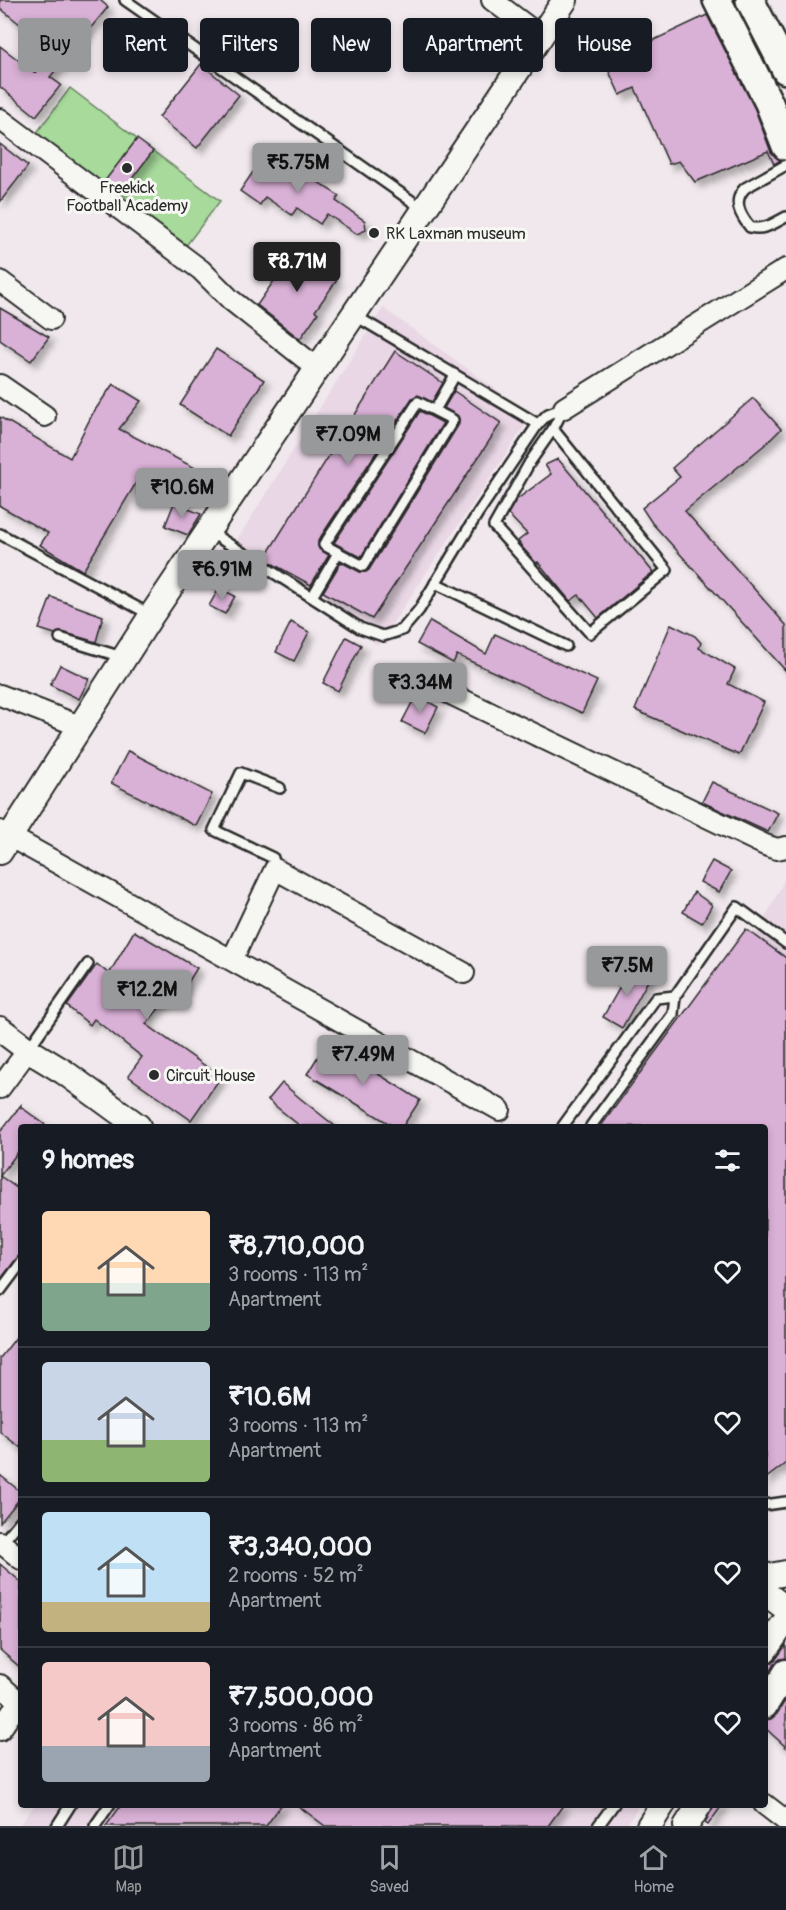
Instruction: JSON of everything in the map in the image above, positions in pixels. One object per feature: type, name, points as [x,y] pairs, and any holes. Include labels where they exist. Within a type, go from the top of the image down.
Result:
[{"type":"main road","points":[[717,0],[769,103],[786,146]]},
{"type":"main road","points":[[750,0],[786,70]]},
{"type":"street","points":[[492,0],[516,18]]},
{"type":"street","points":[[543,32],[565,0]]},
{"type":"street","points":[[500,1110],[232,960],[4,840],[82,727],[151,616],[516,72]]},
{"type":"street","points":[[0,119],[201,270],[231,300],[318,369]]},
{"type":"street","points":[[564,408],[786,269]]},
{"type":"street","points":[[0,281],[51,319]]},
{"type":"street","points":[[0,385],[45,416]]},
{"type":"street","points":[[430,684],[765,845],[777,849],[786,847]]},
{"type":"street","points":[[0,695],[82,727]]},
{"type":"street","points":[[232,960],[275,869],[464,974]]},
{"type":"street","points":[[0,1029],[28,1050],[64,1072],[131,1124]]},
{"type":"street","points":[[0,1088],[28,1050]]},
{"type":"street","points":[[1,1543],[18,1557]]},
{"type":"street","points":[[768,1576],[786,1573]]},
{"type":"street","points":[[768,1643],[781,1611]]},
{"type":"street","points":[[768,1701],[786,1672]]},
{"type":"street","points":[[0,1685],[18,1698]]},
{"type":"street","points":[[0,1730],[18,1703]]},
{"type":"street","points":[[768,1807],[786,1821]]},
{"type":"street","points":[[649,1826],[660,1808]]},
{"type":"street","points":[[686,1826],[697,1808]]},
{"type":"lane","points":[[125,0],[425,210]]},
{"type":"lane","points":[[786,165],[745,188],[738,200],[739,209],[750,227],[763,228],[786,217]]},
{"type":"lane","points":[[354,315],[538,424]]},
{"type":"lane","points":[[435,410],[455,375]]},
{"type":"lane","points":[[418,402],[435,410],[453,420],[363,566],[324,545],[418,402]]},
{"type":"lane","points":[[208,531],[360,628],[383,636],[402,630],[419,610],[538,424],[548,414],[564,408]]},
{"type":"lane","points":[[553,429],[666,570],[590,633],[494,526],[564,408]]},
{"type":"lane","points":[[0,534],[151,616]]},
{"type":"lane","points":[[312,597],[338,554]]},
{"type":"lane","points":[[435,583],[566,646]]},
{"type":"lane","points":[[60,638],[124,658]]},
{"type":"lane","points":[[275,869],[273,858],[214,830],[241,772],[280,788]]},
{"type":"lane","points":[[592,1124],[673,1014],[675,996],[737,907],[786,943]]},
{"type":"lane","points":[[28,1050],[88,964]]},
{"type":"lane","points":[[564,1124],[656,998],[675,996]]},
{"type":"lane","points":[[0,1291],[18,1267]]},
{"type":"lane","points":[[768,1505],[786,1502]]},
{"type":"lane","points":[[1,1543],[18,1523]]},
{"type":"lane","points":[[57,1826],[68,1808]]},
{"type":"lane","points":[[95,1826],[104,1808]]},
{"type":"lane","points":[[598,1826],[611,1808]]},
{"type":"shaded area","points":[[383,308],[532,415],[378,645],[228,554]]},
{"type":"shaded area","points":[[786,877],[786,1021],[724,999]]},
{"type":"shaded area","points":[[32,1808],[637,1808],[626,1826],[19,1826]]},
{"type":"green space","points":[[70,88],[137,139],[102,185],[35,135]]},
{"type":"green space","points":[[153,151],[220,201],[185,247],[118,197]]},
{"type":"building","points":[[0,0],[100,0],[108,7],[91,28],[91,18],[18,18],[18,23],[0,8]]},
{"type":"building","points":[[707,15],[755,109],[771,152],[781,160],[774,164],[768,151],[695,182],[679,161],[669,164],[635,88],[620,95],[609,72],[652,72],[652,41]]},
{"type":"building","points":[[0,46],[18,60],[18,72],[54,72],[50,77],[61,85],[36,116],[0,87]]},
{"type":"building","points":[[200,65],[200,72],[211,72],[239,95],[197,148],[159,117]]},
{"type":"building","name":"Freekick Football Academy","points":[[137,139],[153,151],[120,194],[104,182]]},
{"type":"building","points":[[0,144],[28,166],[0,202]]},
{"type":"building","points":[[271,152],[339,196],[336,201],[365,221],[366,230],[357,234],[327,214],[320,224],[297,208],[292,215],[265,197],[260,205],[240,191],[253,172],[257,175]]},
{"type":"building","points":[[292,249],[337,280],[315,311],[318,313],[300,339],[257,305],[276,278],[273,276]]},
{"type":"building","points":[[0,308],[49,337],[31,361],[0,340]]},
{"type":"building","points":[[216,349],[264,380],[228,436],[180,405]]},
{"type":"building","points":[[395,351],[443,383],[432,402],[418,395],[412,398],[318,541],[319,549],[329,555],[311,585],[264,559]]},
{"type":"building","points":[[113,384],[141,401],[119,429],[201,471],[187,498],[142,473],[83,571],[40,545],[48,533],[0,506],[0,417],[70,458],[93,413]]},
{"type":"building","points":[[454,391],[501,423],[372,619],[323,592],[341,562],[360,572],[369,570],[459,424],[458,416],[444,408]]},
{"type":"building","points":[[753,398],[781,429],[685,511],[786,625],[786,671],[652,523],[642,508],[680,477],[672,468]]},
{"type":"building","points":[[420,411],[443,423],[361,557],[334,543]]},
{"type":"building","points":[[558,459],[653,572],[598,618],[579,595],[570,601],[538,562],[536,563],[522,547],[518,541],[527,534],[508,514],[516,500],[551,474],[545,465]]},
{"type":"building","points":[[174,503],[201,514],[188,535],[165,526]]},
{"type":"building","points":[[219,588],[235,596],[225,614],[209,606]]},
{"type":"building","points":[[51,597],[103,616],[96,642],[62,632],[55,634],[39,629]]},
{"type":"building","points":[[430,621],[486,654],[495,634],[597,681],[582,713],[457,655],[453,663],[417,644]]},
{"type":"building","points":[[291,622],[309,632],[294,661],[276,652]]},
{"type":"building","points":[[671,624],[695,636],[701,643],[699,648],[735,669],[728,684],[764,702],[739,755],[635,710]]},
{"type":"building","points":[[346,637],[361,645],[338,691],[323,683]]},
{"type":"building","points":[[60,665],[89,679],[79,699],[50,685]]},
{"type":"building","points":[[416,695],[438,707],[425,733],[402,722]]},
{"type":"building","points":[[128,751],[212,794],[196,826],[111,783]]},
{"type":"building","points":[[712,782],[778,813],[768,832],[702,802]]},
{"type":"building","points":[[712,861],[731,871],[719,892],[700,882]]},
{"type":"building","points":[[694,892],[712,905],[702,923],[683,912]]},
{"type":"building","points":[[746,929],[786,958],[786,1463],[768,1477],[768,1124],[602,1124]]},
{"type":"building","points":[[134,931],[197,968],[179,997],[171,993],[146,1024],[221,1077],[191,1120],[128,1076],[142,1057],[94,1019],[90,1025],[67,1006],[97,964],[109,974]]},
{"type":"building","points":[[632,966],[650,977],[622,1028],[603,1017]]},
{"type":"building","points":[[327,1042],[420,1100],[404,1124],[390,1124],[307,1074]]},
{"type":"building","points":[[282,1083],[332,1124],[298,1124],[268,1100]]},
{"type":"building","points":[[21,1105],[44,1124],[18,1124],[18,1152],[0,1176],[0,1132]]},
{"type":"building","points":[[0,1176],[18,1189],[18,1257],[0,1280]]},
{"type":"building","points":[[18,1335],[18,1446],[0,1432],[0,1358]]},
{"type":"building","points":[[0,1475],[18,1490],[18,1501],[0,1523]]},
{"type":"building","points":[[0,1564],[18,1579],[18,1665],[0,1650]]},
{"type":"building","points":[[786,1645],[786,1658],[774,1664],[768,1674],[768,1664],[776,1659]]},
{"type":"building","points":[[786,1699],[786,1747],[768,1731],[768,1720],[777,1714]]},
{"type":"building","points":[[119,1808],[279,1808],[266,1826],[106,1826]]},
{"type":"building","points":[[301,1808],[561,1808],[548,1826],[325,1826]]},
{"type":"building","points":[[712,1808],[720,1808],[708,1825],[705,1823]]},
{"type":"place","name":"Freekick Football Academy","points":[[127,168]]},
{"type":"place","name":"RK Laxman museum","points":[[374,233]]},
{"type":"place","name":"Circuit House","points":[[154,1075]]}]
